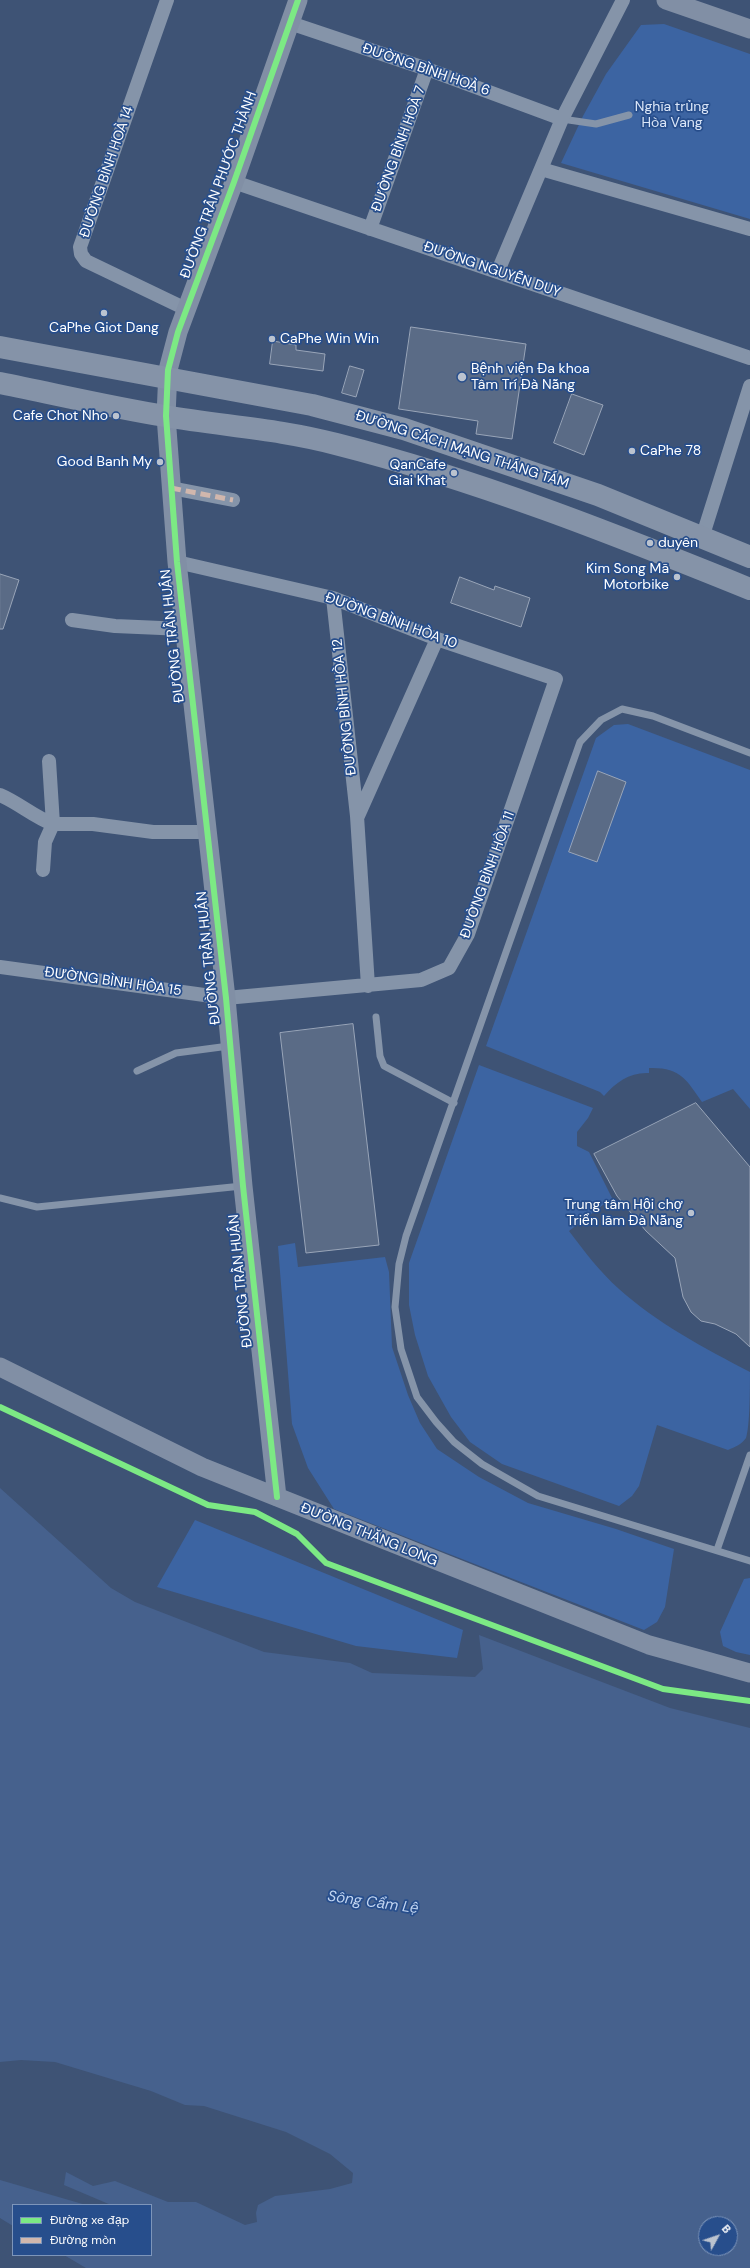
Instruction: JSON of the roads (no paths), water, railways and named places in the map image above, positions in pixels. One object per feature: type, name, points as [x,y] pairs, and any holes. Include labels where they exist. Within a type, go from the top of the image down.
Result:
[{"type":"highway","name":"ĐƯỜNG CÁCH MẠNG THÁNG TÁM","points":[[0,346],[168,380],[312,405],[404,429],[598,495],[750,557]]},
{"type":"highway","name":"ĐƯỜNG CÁCH MẠNG THÁNG TÁM","points":[[0,383],[166,416],[236,426],[334,443],[432,470],[585,522],[750,589]]},
{"type":"street","name":"ĐƯỜNG BÌNH HOÀ 14","points":[[167,0],[80,247],[81,254],[86,261],[186,309]]},
{"type":"street","name":"ĐƯỜNG TRẦN PHƯỚC THÀNH","points":[[166,416],[168,370],[186,309],[234,182],[298,0]]},
{"type":"street","points":[[498,271],[562,119],[623,0]]},
{"type":"street","points":[[666,0],[750,29]]},
{"type":"street","name":"ĐƯỜNG BÌNH HOÀ 6","points":[[290,23],[427,69],[562,119]]},
{"type":"street","name":"ĐƯỜNG BÌNH HOÀ 7","points":[[370,229],[427,69]]},
{"type":"street","points":[[540,169],[750,229]]},
{"type":"street","name":"ĐƯỜNG NGUYỄN DUY","points":[[234,182],[750,358]]},
{"type":"street","points":[[702,538],[750,386]]},
{"type":"street","name":"ĐƯỜNG TRẦN HUẤN","points":[[166,416],[177,562],[226,998],[243,1186],[277,1497]]},
{"type":"street","points":[[171,488],[233,500]]},
{"type":"street","name":"ĐƯỜNG BÌNH HÒA 10","points":[[177,562],[333,598],[437,639],[556,679]]},
{"type":"street","name":"ĐƯỜNG BÌNH HÒA 12","points":[[333,598],[357,816],[368,986]]},
{"type":"street","points":[[72,620],[115,626],[184,629]]},
{"type":"street","name":"ĐƯỜNG BÌNH HÒA 12","points":[[357,816],[437,639]]},
{"type":"street","name":"ĐƯỜNG BÌNH HÒA 11","points":[[226,998],[421,980],[449,968],[468,934],[556,679]]},
{"type":"street","points":[[43,870],[46,842],[53,824],[49,761]]},
{"type":"street","points":[[0,795],[12,800],[40,819],[53,824],[93,824],[153,832],[207,832]]},
{"type":"street","name":"ĐƯỜNG BÌNH HÒA 15","points":[[0,967],[226,998]]},
{"type":"street","name":"ĐƯỜNG THĂNG LONG","points":[[0,1367],[202,1467],[649,1645],[750,1673]]},
{"type":"lane","points":[[562,119],[596,124],[629,115]]},
{"type":"lane","points":[[750,753],[635,711],[622,709],[612,713],[592,728],[580,742],[406,1236],[396,1282],[395,1308],[397,1333],[417,1397],[436,1422],[454,1442],[482,1464],[538,1496],[750,1561]]},
{"type":"lane","points":[[376,1017],[380,1056],[384,1066],[454,1103]]},
{"type":"lane","points":[[137,1071],[176,1053],[231,1046]]},
{"type":"lane","points":[[0,1198],[37,1207],[243,1186]]},
{"type":"lane","points":[[718,1550],[750,1455]]},
{"type":"water","name":"Sông Cẩm Lệ","points":[[0,1488],[111,1588],[135,1602],[264,1652],[350,1663],[372,1673],[475,1677],[483,1669],[479,1635],[670,1708],[750,1728],[750,2268],[86,2268],[66,2256],[152,2256],[152,2204],[109,2204],[64,2185],[66,2172],[93,2186],[115,2181],[168,2202],[196,2202],[245,2225],[257,2222],[256,2213],[258,2205],[275,2196],[330,2189],[352,2183],[353,2173],[330,2154],[286,2132],[204,2106],[185,2105],[151,2091],[55,2062],[21,2060],[0,2062]]},
{"type":"water","points":[[0,2180],[83,2204],[12,2204],[12,2225],[0,2218]]},
{"type":"place","name":"CaPhe Giot Dang","points":[[104,313]]},
{"type":"place","name":"CaPhe Win Win","points":[[272,339]]},
{"type":"place","name":"Bệnh viện Đa khoa Tâm Trí Đà Nẵng","points":[[462,377]]},
{"type":"place","name":"Cafe Chot Nho","points":[[116,416]]},
{"type":"place","name":"CaPhe 78","points":[[632,451]]},
{"type":"place","name":"Good Banh My","points":[[160,462]]},
{"type":"place","name":"QanCafe Giai Khat","points":[[454,473]]},
{"type":"place","name":"duyên","points":[[650,543]]},
{"type":"place","name":"Kim Song Mã Motorbike","points":[[677,577]]},
{"type":"place","name":"Trung tâm Hội chợ Triển lãm Đà Nẵng","points":[[691,1213]]},
{"type":"park label","name":"Nghĩa trủng Hòa Vang","points":[[672,116]]}]
